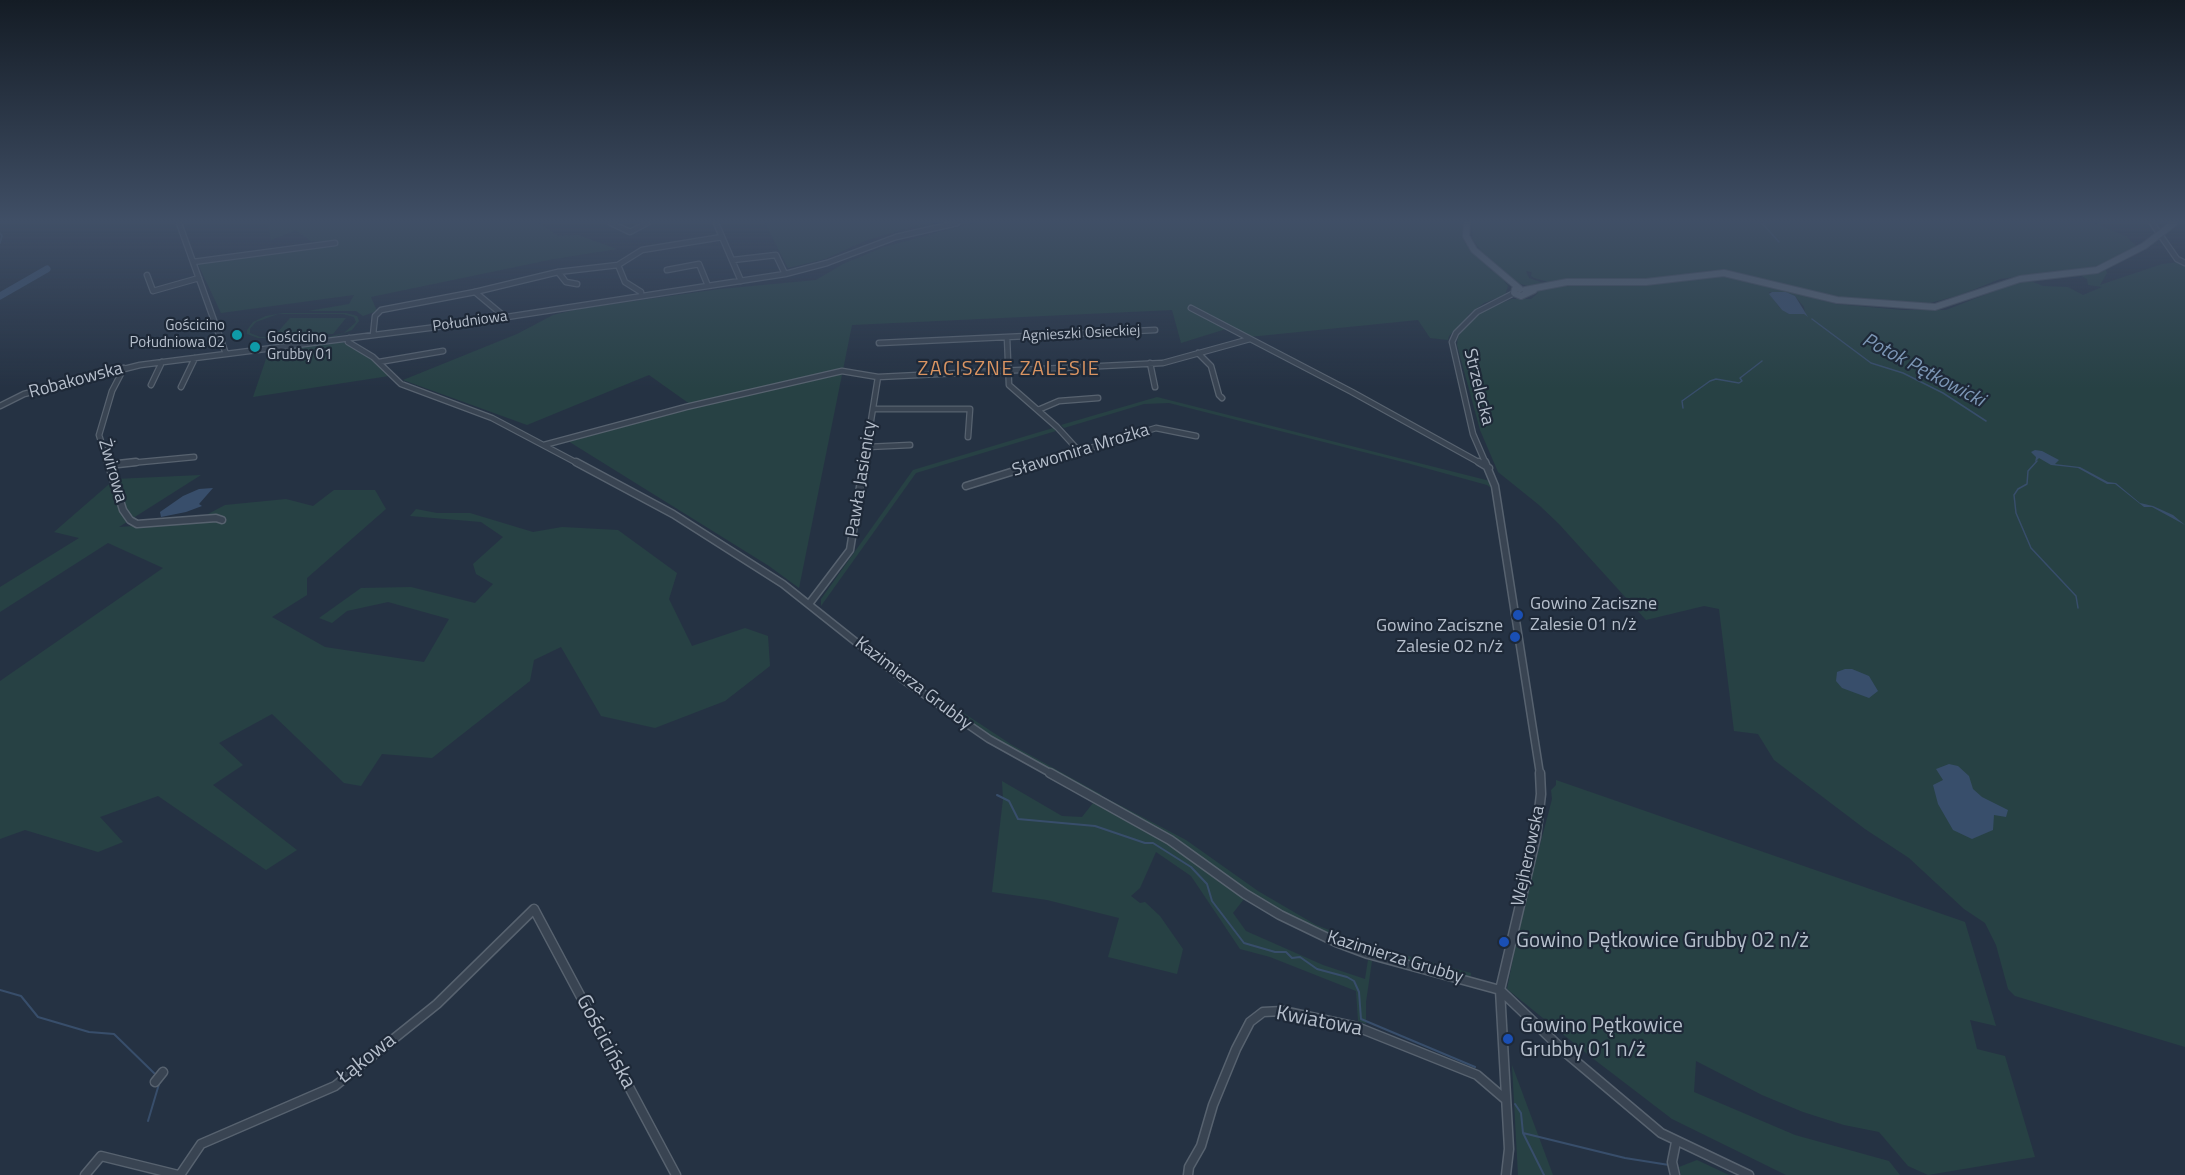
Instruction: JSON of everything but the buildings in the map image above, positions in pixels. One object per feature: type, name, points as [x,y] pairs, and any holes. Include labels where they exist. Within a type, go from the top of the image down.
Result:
[{"type":"main road","points":[[1506,278],[1520,292]]},
{"type":"main road","name":"Strzelecka","points":[[1520,292],[1567,282],[1646,282],[1682,278]]},
{"type":"main road","name":"Strzelecka","points":[[1744,278],[1837,300],[1935,307],[2020,279],[2030,278]]},
{"type":"street","points":[[148,278],[153,291],[199,278],[226,354]]},
{"type":"street","points":[[373,335],[375,316],[379,311],[534,278]]},
{"type":"street","points":[[563,278],[566,282],[577,284]]},
{"type":"street","points":[[623,278],[625,282],[641,292],[641,296]]},
{"type":"street","points":[[705,278],[708,286]]},
{"type":"street","name":"Południowa","points":[[226,354],[505,317],[761,278]]},
{"type":"street","points":[[475,292],[505,317]]},
{"type":"street","name":"Strzelecka","points":[[1489,468],[1472,428],[1452,340],[1477,312],[1520,292]]},
{"type":"street","points":[[1191,308],[1352,392],[1489,468]]},
{"type":"street","name":"Agnieszki Osieckiej","points":[[879,343],[1155,330]]},
{"type":"street","points":[[1007,337],[1010,385],[1079,451]]},
{"type":"street","name":"Kazimierza Grubby","points":[[349,338],[348,342],[379,362],[404,386],[492,418],[673,514],[783,584],[905,681],[980,733],[1176,843],[1245,894],[1286,918],[1360,951],[1500,990]]},
{"type":"street","points":[[544,445],[686,407],[842,371],[878,377],[1163,363],[1250,339]]},
{"type":"street","points":[[379,362],[443,351]]},
{"type":"street","points":[[1198,353],[1211,366],[1219,395],[1222,398]]},
{"type":"street","name":"Robakowska","points":[[0,406],[24,394],[124,368],[226,354]]},
{"type":"street","points":[[181,387],[195,358]]},
{"type":"street","points":[[151,385],[162,362]]},
{"type":"street","points":[[1150,363],[1155,387]]},
{"type":"street","name":"Żwirowa","points":[[124,368],[112,391],[99,435],[123,510],[130,520],[137,524],[216,518],[222,520]]},
{"type":"street","name":"Pawła Jasienicy","points":[[810,604],[850,550],[878,377]]},
{"type":"street","points":[[1038,410],[1059,401],[1098,398]]},
{"type":"street","points":[[873,410],[970,409],[968,437]]},
{"type":"street","name":"Sławomira Mrożka","points":[[966,486],[1156,428],[1196,436]]},
{"type":"street","points":[[867,447],[910,445]]},
{"type":"street","points":[[110,465],[195,457]]},
{"type":"street","name":"Wejherowska","points":[[1489,468],[1497,496],[1540,771],[1541,794],[1536,837],[1500,990],[1509,1149],[1506,1175]]},
{"type":"street","name":"Łąkowa","points":[[86,1175],[101,1156],[179,1175],[201,1144],[335,1086],[437,1004],[534,909]]},
{"type":"street","name":"Gościcińska","points":[[534,909],[676,1175]]},
{"type":"street","points":[[1500,990],[1614,1096],[1661,1133],[1749,1175]]},
{"type":"street","name":"Kwiatowa","points":[[1188,1175],[1189,1167],[1201,1146],[1213,1105],[1236,1049],[1250,1023],[1263,1011],[1283,1011],[1356,1027],[1477,1075],[1505,1099]]},
{"type":"street","points":[[155,1082],[163,1072]]},
{"type":"street","points":[[1675,1175],[1672,1162],[1676,1142]]},
{"type":"green space","points":[[204,278],[463,278],[371,297],[377,311],[363,316],[356,311],[308,311],[349,304],[354,295],[221,313]]},
{"type":"green space","points":[[820,278],[1502,278],[1509,285],[1504,281],[1508,286],[1505,295],[1484,303],[1468,315],[1448,340],[1430,338],[1418,320],[1249,337],[1189,308],[1226,329],[1181,343],[1172,310],[852,325],[799,588],[769,566],[568,441],[694,407],[649,375],[527,425],[403,380],[517,334],[553,315],[578,309],[720,289]]},
{"type":"green space","points":[[1512,278],[1529,278],[1546,284],[1532,287],[1518,283]]},
{"type":"green space","points":[[1534,278],[1661,278],[1640,281],[1552,283]]},
{"type":"green space","points":[[1699,278],[1739,278],[1836,304],[1902,310],[1946,310],[2015,283],[2031,281],[2043,286],[2068,287],[2083,295],[2102,287],[2088,285],[2085,278],[2104,278],[2100,285],[2121,278],[2185,278],[2185,1047],[2015,996],[2008,989],[1996,945],[1985,923],[1964,909],[1909,858],[1865,829],[1774,760],[1758,734],[1734,731],[1719,609],[1704,606],[1646,620],[1559,524],[1498,472],[1480,430],[1457,345],[1458,337],[1466,326],[1484,310],[1512,299],[1531,299],[1538,293],[1536,291],[1556,285],[1658,284]],"holes":[[[1769,292],[1786,292],[1795,296],[1804,307],[1805,313],[1789,314],[1779,307]]]},
{"type":"green space","points":[[1759,278],[2009,278],[1930,303],[1888,302],[1831,296]]},
{"type":"green space","points":[[283,313],[346,313],[357,316],[359,321],[352,330],[334,337],[258,338],[247,334],[253,322],[266,316]],"holes":[[[278,314],[343,314],[354,317],[356,322],[344,333],[328,337],[260,337],[250,333],[250,329],[256,322]]]},
{"type":"green space","points":[[290,318],[346,318],[333,334],[277,333]]},
{"type":"green space","points":[[341,341],[377,363],[389,376],[253,397],[269,350]]},
{"type":"green space","points":[[1157,397],[1490,481],[1491,488],[1407,463],[1169,403],[1144,404],[1064,428],[1061,425]]},
{"type":"green space","points":[[1053,428],[1056,431],[916,473],[821,606],[821,599],[913,470]]},
{"type":"green space","points":[[201,475],[119,527],[193,522],[225,505],[286,499],[313,506],[334,490],[375,490],[386,509],[307,578],[307,595],[272,617],[325,647],[424,662],[449,619],[388,602],[347,611],[332,623],[319,618],[361,588],[411,587],[475,603],[493,584],[476,574],[473,564],[503,537],[481,522],[410,516],[416,509],[437,513],[470,513],[533,532],[562,527],[618,530],[677,573],[669,599],[692,646],[745,628],[768,636],[770,666],[725,701],[655,728],[601,716],[561,647],[534,660],[530,681],[432,758],[382,754],[361,786],[344,783],[272,714],[219,743],[243,765],[213,785],[297,850],[266,870],[158,796],[100,817],[123,842],[98,852],[25,830],[0,839],[0,681],[163,568],[108,543],[0,612],[0,587],[79,538],[54,532],[115,479]]},
{"type":"green space","points":[[947,702],[1012,745],[1102,795],[1100,797],[1008,748],[943,705]]},
{"type":"green space","points":[[1556,780],[1965,922],[1996,1026],[1970,1020],[1977,1049],[2005,1056],[2035,1157],[1928,1175],[1908,1166],[1879,1132],[1844,1125],[1803,1112],[1762,1095],[1696,1061],[1694,1092],[1795,1135],[1889,1161],[1900,1175],[1786,1175],[1672,1119],[1591,1057],[1507,989],[1521,918],[1552,799],[1551,790],[1556,785]]},
{"type":"green space","points":[[1002,781],[1062,816],[1082,817],[1093,803],[1178,850],[1244,899],[1233,913],[1246,931],[1323,965],[1365,979],[1368,960],[1372,961],[1366,1002],[1366,1024],[1358,1021],[1356,991],[1270,957],[1240,949],[1191,876],[1156,852],[1140,888],[1131,896],[1140,903],[1145,902],[1160,916],[1183,949],[1177,974],[1108,957],[1119,918],[1047,900],[992,892],[1003,799]]},
{"type":"green space","points":[[1106,798],[1186,840],[1258,891],[1316,925],[1371,946],[1471,973],[1470,979],[1353,946],[1274,909],[1105,800]]},
{"type":"green space","points":[[1512,1065],[1553,1175],[1518,1175]]},
{"type":"green space","points":[[1697,1160],[1729,1175],[1681,1175],[1679,1167]]},
{"type":"water","points":[[1786,292],[1795,296],[1808,317],[1804,314],[1789,314],[1782,310],[1769,294]]},
{"type":"water","points":[[2035,450],[2059,460],[2055,464],[2080,467],[2108,482],[2116,483],[2140,503],[2153,506],[2173,515],[2185,525],[2152,507],[2144,507],[2115,484],[2107,484],[2078,468],[2051,465],[2039,458],[2035,462],[2036,457],[2031,452]]},
{"type":"water","points":[[213,488],[199,504],[202,506],[161,517],[160,512],[183,496],[199,489]]},
{"type":"water","points":[[1852,669],[1869,676],[1878,691],[1869,698],[1842,688],[1836,681],[1837,672]]},
{"type":"water","points":[[1949,764],[1958,766],[1969,776],[1973,789],[1982,797],[2008,810],[2006,817],[1994,815],[1993,830],[1972,839],[1953,830],[1938,804],[1933,785],[1943,780],[1936,769]]},
{"type":"waterway","points":[[0,296],[32,278]]},
{"type":"waterway","name":"Potok Pętkowicki","points":[[1812,319],[1871,363],[1903,373],[1943,393],[1986,421]]},
{"type":"waterway","points":[[1683,408],[1682,401],[1710,381],[1716,379],[1739,383],[1742,381],[1740,378],[1762,361]]},
{"type":"waterway","points":[[2037,461],[2028,471],[2027,484],[2018,489],[2014,495],[2016,513],[2031,548],[2076,596],[2078,608]]},
{"type":"waterway","points":[[997,795],[1009,801],[1018,819],[1095,826],[1145,843],[1153,843],[1191,867],[1207,884],[1212,901],[1244,943],[1275,952],[1286,952],[1292,958],[1300,957],[1317,969],[1347,977],[1354,981],[1359,992],[1361,1019],[1475,1067]]},
{"type":"waterway","points":[[0,990],[21,996],[38,1017],[89,1032],[114,1034],[156,1075]]},
{"type":"waterway","points":[[148,1121],[159,1084]]},
{"type":"waterway","points":[[1515,1104],[1521,1113],[1523,1133]]},
{"type":"waterway","points":[[1523,1133],[1625,1158],[1669,1165]]},
{"type":"waterway","points":[[1523,1133],[1544,1175]]},
{"type":"place","name":"Gościcino Południowa 02","points":[[237,335]]},
{"type":"place","name":"Gościcino Grubby 01","points":[[255,347]]},
{"type":"place","name":"Gowino Zaciszne Zalesie 01 n/ż","points":[[1518,615]]},
{"type":"place","name":"Gowino Zaciszne Zalesie 02 n/ż","points":[[1515,637]]},
{"type":"place","name":"Gowino Pętkowice Grubby 02 n/ż","points":[[1504,942]]},
{"type":"place","name":"Gowino Pętkowice Grubby 01 n/ż","points":[[1508,1039]]},
{"type":"district","name":"ZACISZNE ZALESIE","points":[[1009,370]]}]
